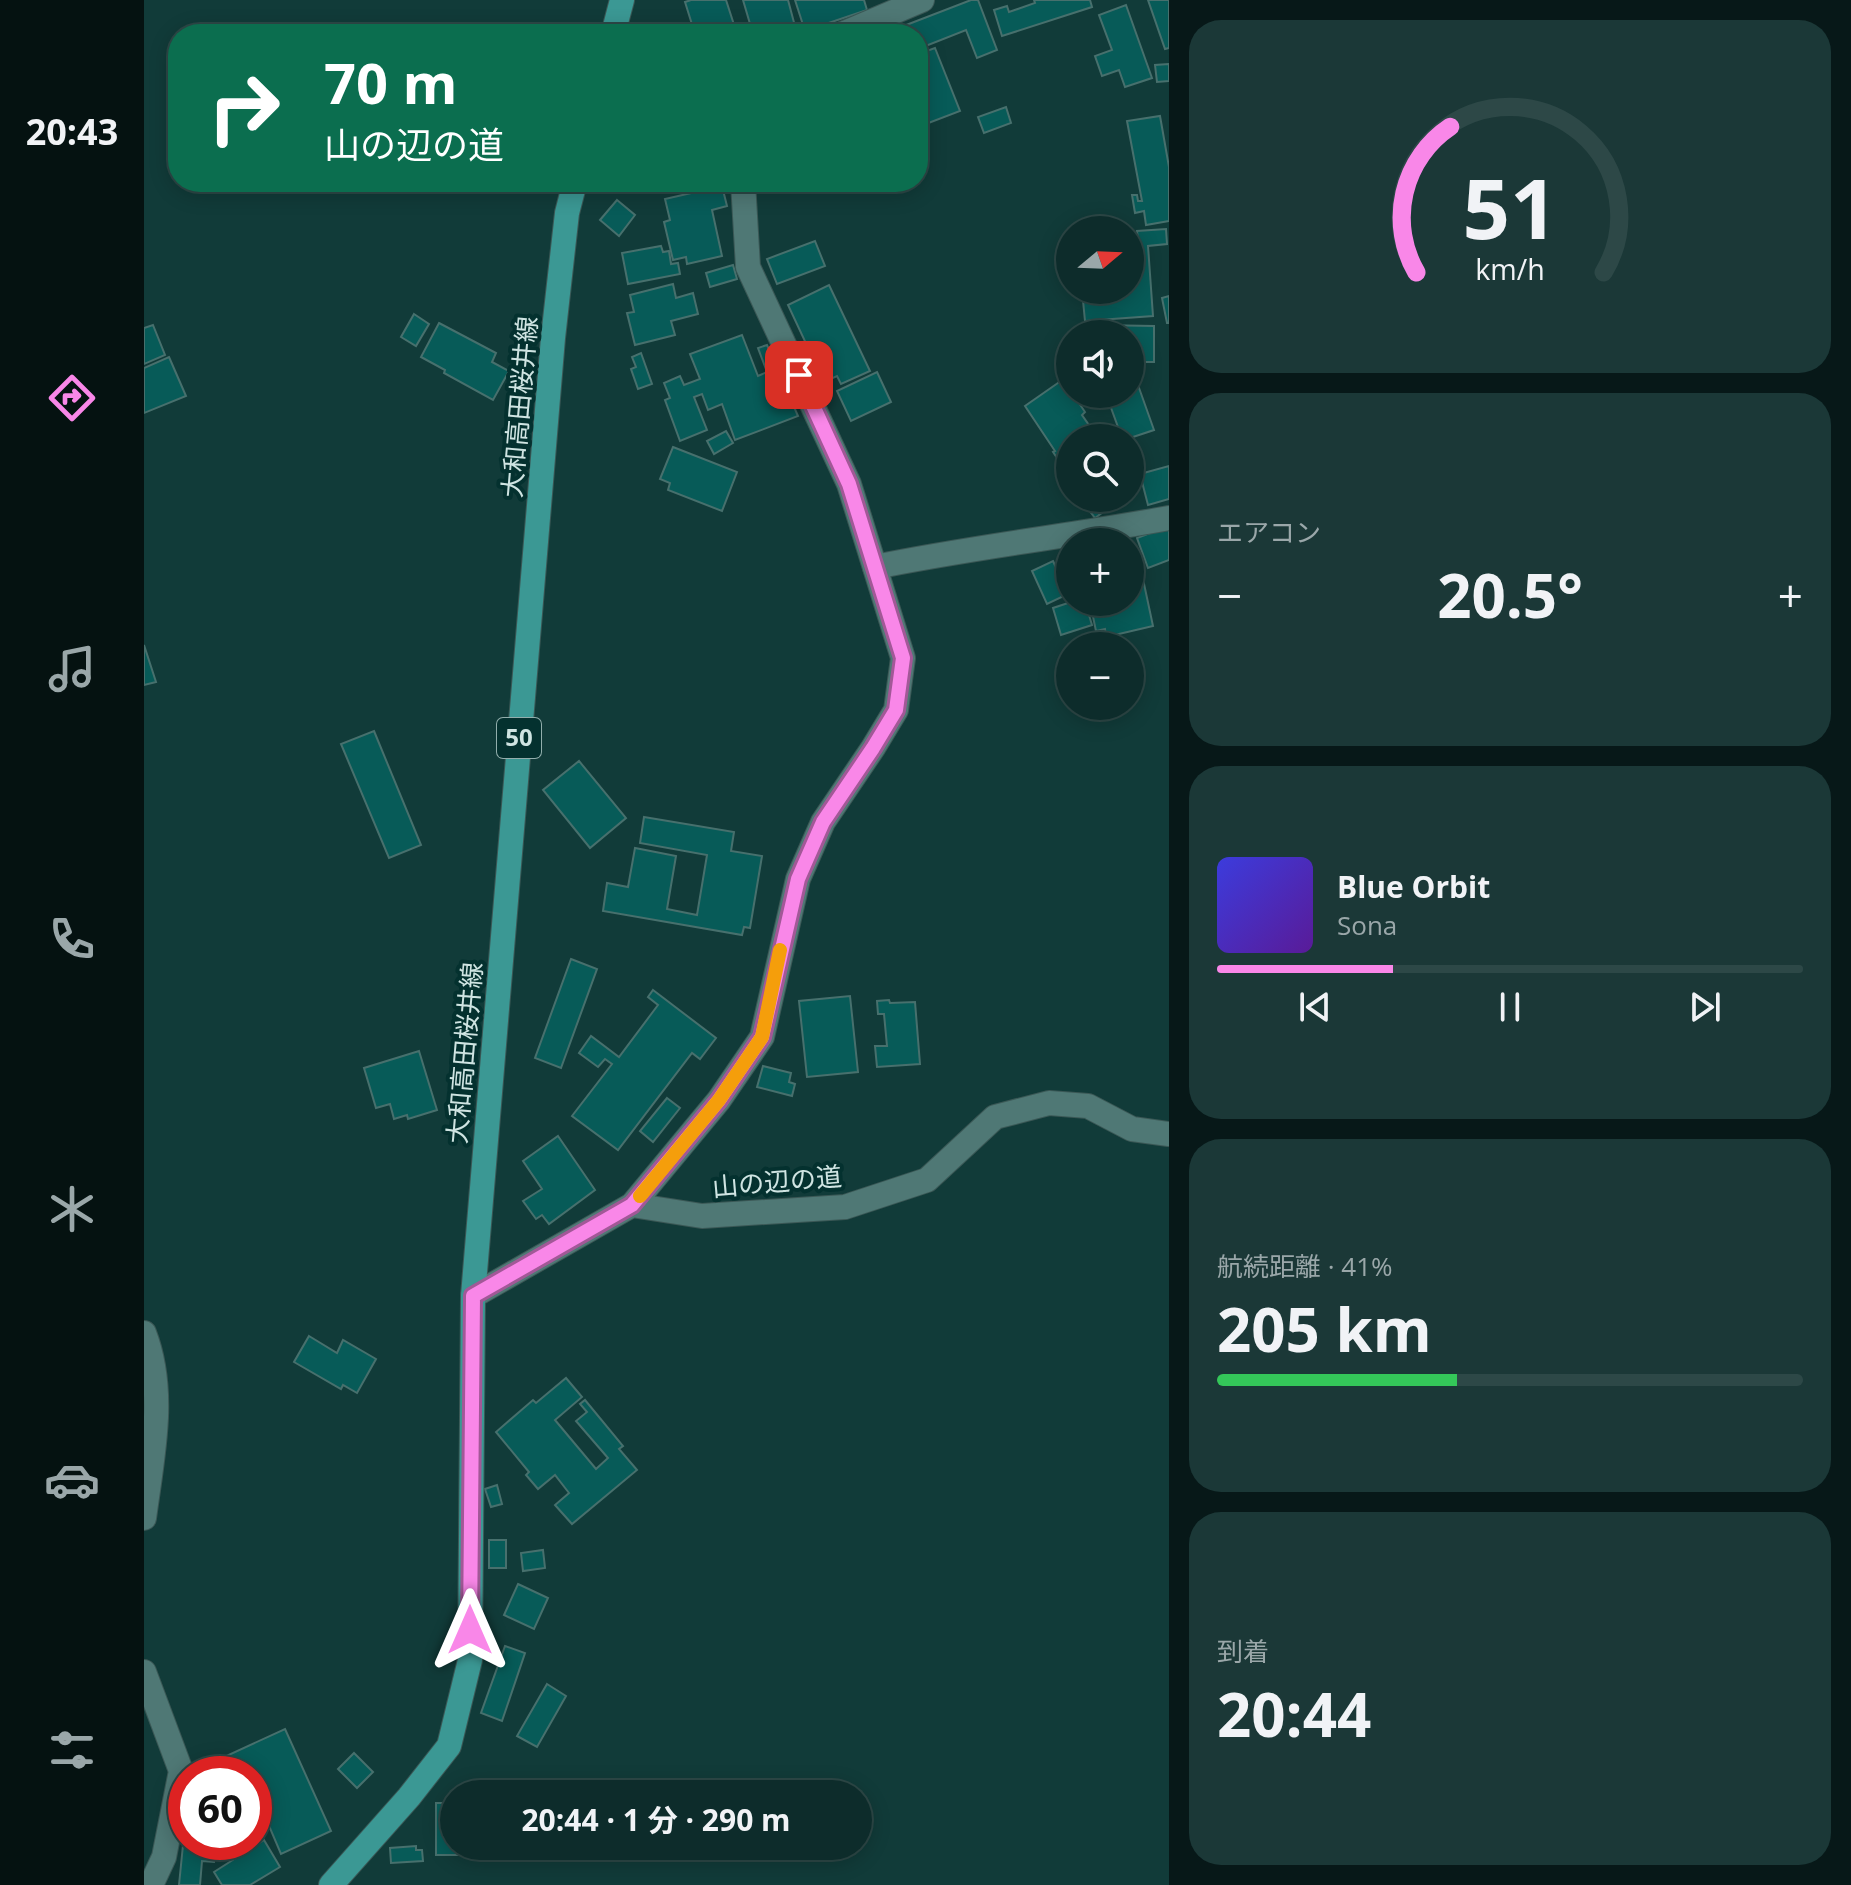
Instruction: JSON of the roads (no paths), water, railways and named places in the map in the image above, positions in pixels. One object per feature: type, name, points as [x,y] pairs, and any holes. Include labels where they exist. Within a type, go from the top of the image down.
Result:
[{"type":"main road","points":[[616,24],[622,0]]},
{"type":"main road","name":"大和高田桜井線","points":[[331,1885],[409,1797],[449,1746],[470,1660],[473,1296],[553,338],[567,213],[572,192]]},
{"type":"street","points":[[866,24],[922,0]]},
{"type":"street","points":[[473,1296],[632,1205],[719,1100],[762,1037],[798,879],[823,822],[896,710],[903,658],[849,484],[748,267],[744,192]]},
{"type":"street","points":[[875,567],[950,551],[1169,518]]},
{"type":"street","name":"山の辺の道","points":[[632,1205],[702,1216],[845,1207],[927,1180],[995,1117],[1049,1103],[1088,1106],[1132,1129],[1169,1134]]},
{"type":"street","points":[[144,1333],[156,1396],[155,1433],[144,1518]]},
{"type":"street","points":[[144,1672],[181,1771],[164,1857],[151,1885]]}]
